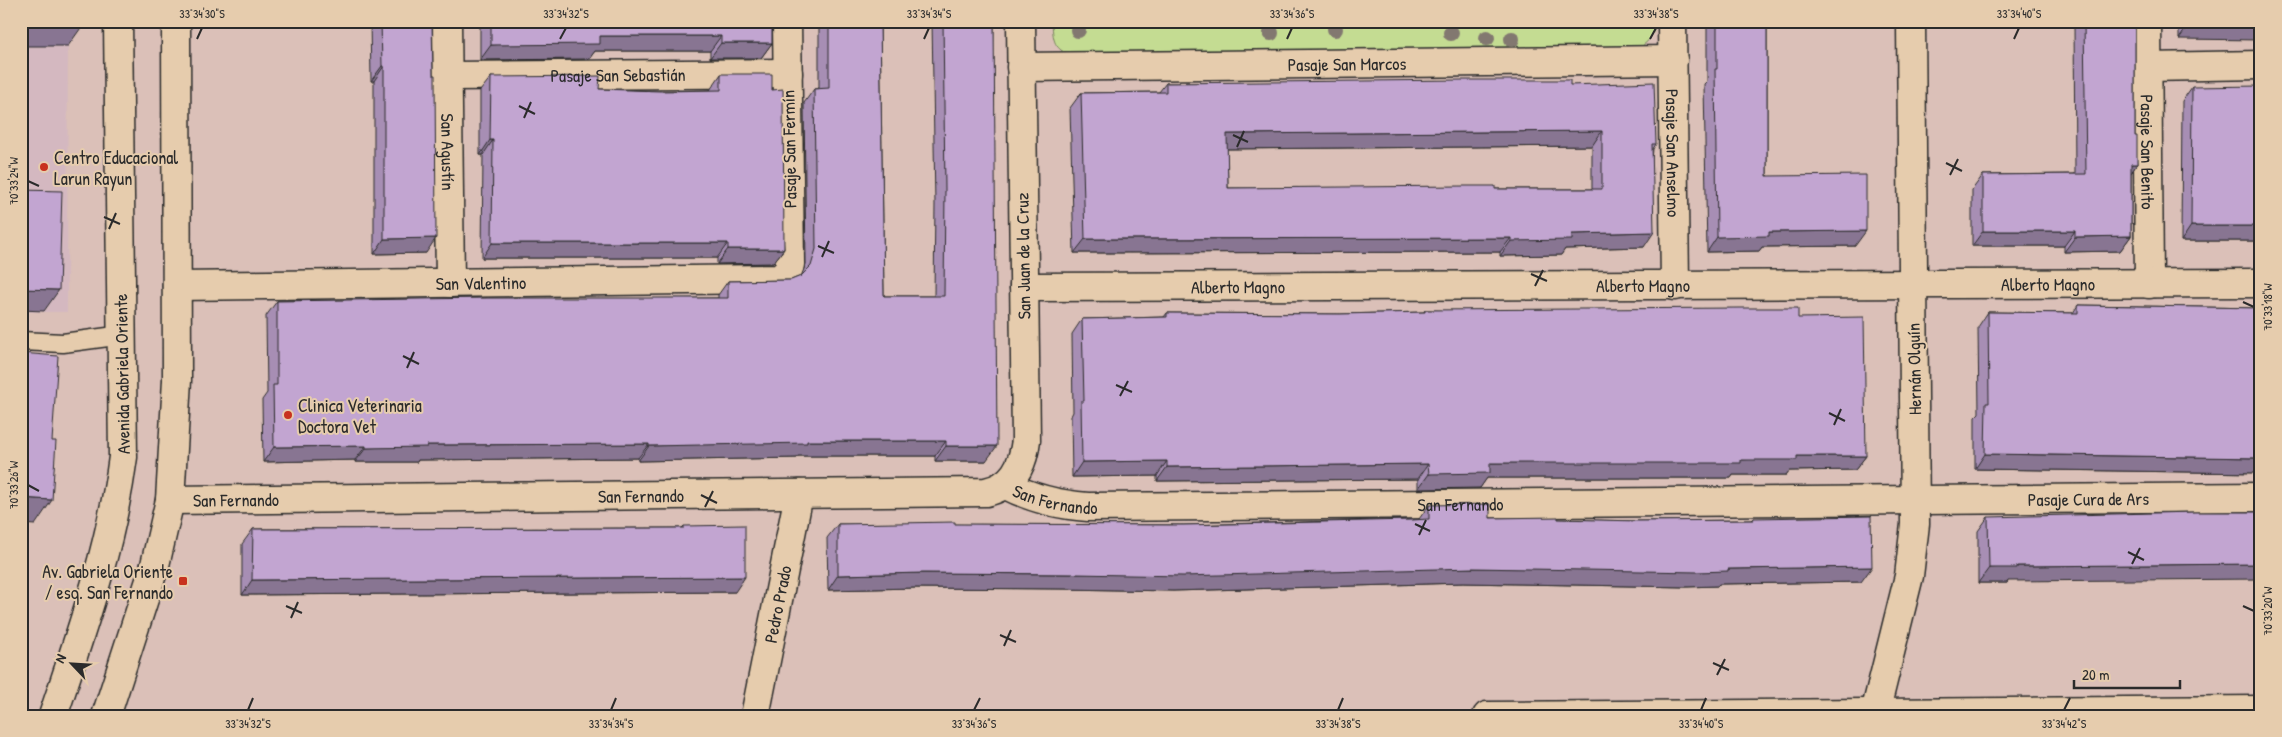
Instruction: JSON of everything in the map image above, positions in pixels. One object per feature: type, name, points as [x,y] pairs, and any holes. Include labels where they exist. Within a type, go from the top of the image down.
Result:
[{"type":"street","name":"Avenida Gabriela Oriente","points":[[53,716],[106,551],[118,500],[123,456],[118,21]]},
{"type":"street","points":[[106,716],[155,565],[170,500],[177,380],[176,21]]},
{"type":"street","name":"San Agustín","points":[[447,21],[450,283]]},
{"type":"street","name":"Pasaje San Fermín","points":[[784,276],[789,270],[790,264],[787,21]]},
{"type":"street","name":"San Juan de la Cruz","points":[[1006,485],[1015,476],[1024,452],[1021,21]]},
{"type":"street","name":"Pasaje San Anselmo","points":[[1672,21],[1675,286]]},
{"type":"street","name":"Hernán Olguín","points":[[1875,713],[1909,576],[1913,549],[1916,499],[1911,21]]},
{"type":"street","name":"Pasaje San Benito","points":[[2147,21],[2149,284]]},
{"type":"street","name":"Pasaje San Marcos","points":[[1021,67],[1673,60]]},
{"type":"street","points":[[2147,67],[2261,65]]},
{"type":"street","name":"Pasaje San Sebastián","points":[[448,76],[788,73]]},
{"type":"street","name":"San Valentino","points":[[177,286],[774,280],[784,276]]},
{"type":"street","name":"Alberto Magno","points":[[1024,287],[2261,283]]},
{"type":"street","name":"San Fernando","points":[[170,500],[986,492],[1006,485],[1026,495],[1045,501],[1088,506],[1916,499]]},
{"type":"street","name":"Pedro Prado","points":[[755,716],[799,494]]},
{"type":"street","name":"Pasaje Cura de Ars","points":[[1916,499],[2261,497]]},
{"type":"street","points":[[1487,716],[2212,713],[2261,710]]},
{"type":"lane","points":[[21,341],[63,343],[123,335]]},
{"type":"shaded area","name":"Centro Educacional Larun Rayun","points":[[21,21],[68,21],[67,312],[21,312]]},
{"type":"green space","points":[[1052,21],[1655,21],[1655,26],[1650,38],[1635,50],[1078,58],[1064,52],[1057,46],[1053,36]]},
{"type":"building","points":[[21,21],[83,21],[83,25],[21,25]]},
{"type":"building","points":[[381,21],[432,21],[433,75],[435,75],[436,238],[384,239],[384,66],[382,66]]},
{"type":"building","points":[[491,21],[772,21],[772,43],[721,43],[721,36],[600,36],[600,44],[491,45]]},
{"type":"building","points":[[829,21],[880,21],[884,296],[944,296],[943,21],[994,21],[997,446],[946,446],[946,441],[807,441],[807,443],[649,446],[649,444],[427,445],[427,447],[366,448],[366,446],[274,447],[273,385],[277,385],[277,301],[488,298],[728,298],[728,281],[791,280],[801,276],[811,266],[816,249],[814,89],[829,88]]},
{"type":"building","points":[[1717,21],[1767,21],[1767,176],[1866,175],[1866,231],[1769,232],[1769,236],[1717,237],[1715,69],[1717,69]]},
{"type":"building","points":[[2084,21],[2135,21],[2135,136],[2137,136],[2137,164],[2131,164],[2131,236],[2075,237],[2075,231],[1983,231],[1983,175],[2086,174]]},
{"type":"building","points":[[2189,21],[2261,21],[2261,25],[2189,24]]},
{"type":"building","points":[[721,74],[772,74],[772,90],[783,89],[784,249],[728,249],[728,243],[492,243],[493,140],[490,140],[491,77],[600,76],[599,89],[660,91],[721,90]]},
{"type":"building","points":[[1570,80],[1570,85],[1654,82],[1656,144],[1652,144],[1654,232],[1572,234],[1572,240],[1511,241],[1511,238],[1085,239],[1081,93],[1166,92],[1166,83]],"holes":[[[1602,131],[1602,189],[1495,189],[1495,186],[1228,188],[1227,134]]]},
{"type":"building","points":[[2261,86],[2261,226],[2191,226],[2192,87]]},
{"type":"building","points":[[21,190],[62,191],[59,290],[21,289]]},
{"type":"building","points":[[2078,305],[2261,308],[2261,458],[1985,454],[1986,403],[1989,403],[1988,312],[2078,313]]},
{"type":"building","points":[[1798,308],[1798,318],[1864,317],[1866,456],[1797,456],[1797,460],[1741,460],[1741,463],[1490,463],[1490,473],[1429,474],[1428,464],[1167,467],[1167,461],[1082,462],[1081,401],[1084,401],[1082,319],[1167,317],[1167,313],[1340,314],[1425,312],[1425,310]]},
{"type":"building","points":[[21,353],[58,356],[52,441],[56,441],[52,500],[21,498]]},
{"type":"building","points":[[1490,504],[1490,518],[1558,517],[1558,519],[1639,521],[1871,516],[1872,567],[1728,569],[1728,571],[1697,572],[1473,568],[1183,576],[924,573],[838,575],[838,524],[955,522],[955,524],[1183,525],[1412,520],[1429,519],[1429,505]]},
{"type":"building","points":[[2261,512],[2261,564],[2017,566],[2017,568],[1989,568],[1988,517]]},
{"type":"building","points":[[745,525],[745,577],[252,580],[253,529],[684,528],[684,526]]},
{"type":"place","name":"Centro Educacional Larun Rayun","points":[[44,167]]},
{"type":"place","name":"Clinica Veterinaria Doctora Vet","points":[[288,415]]},
{"type":"place","name":"Av. Gabriela Oriente / esq. San Fernando","points":[[183,581]]}]
